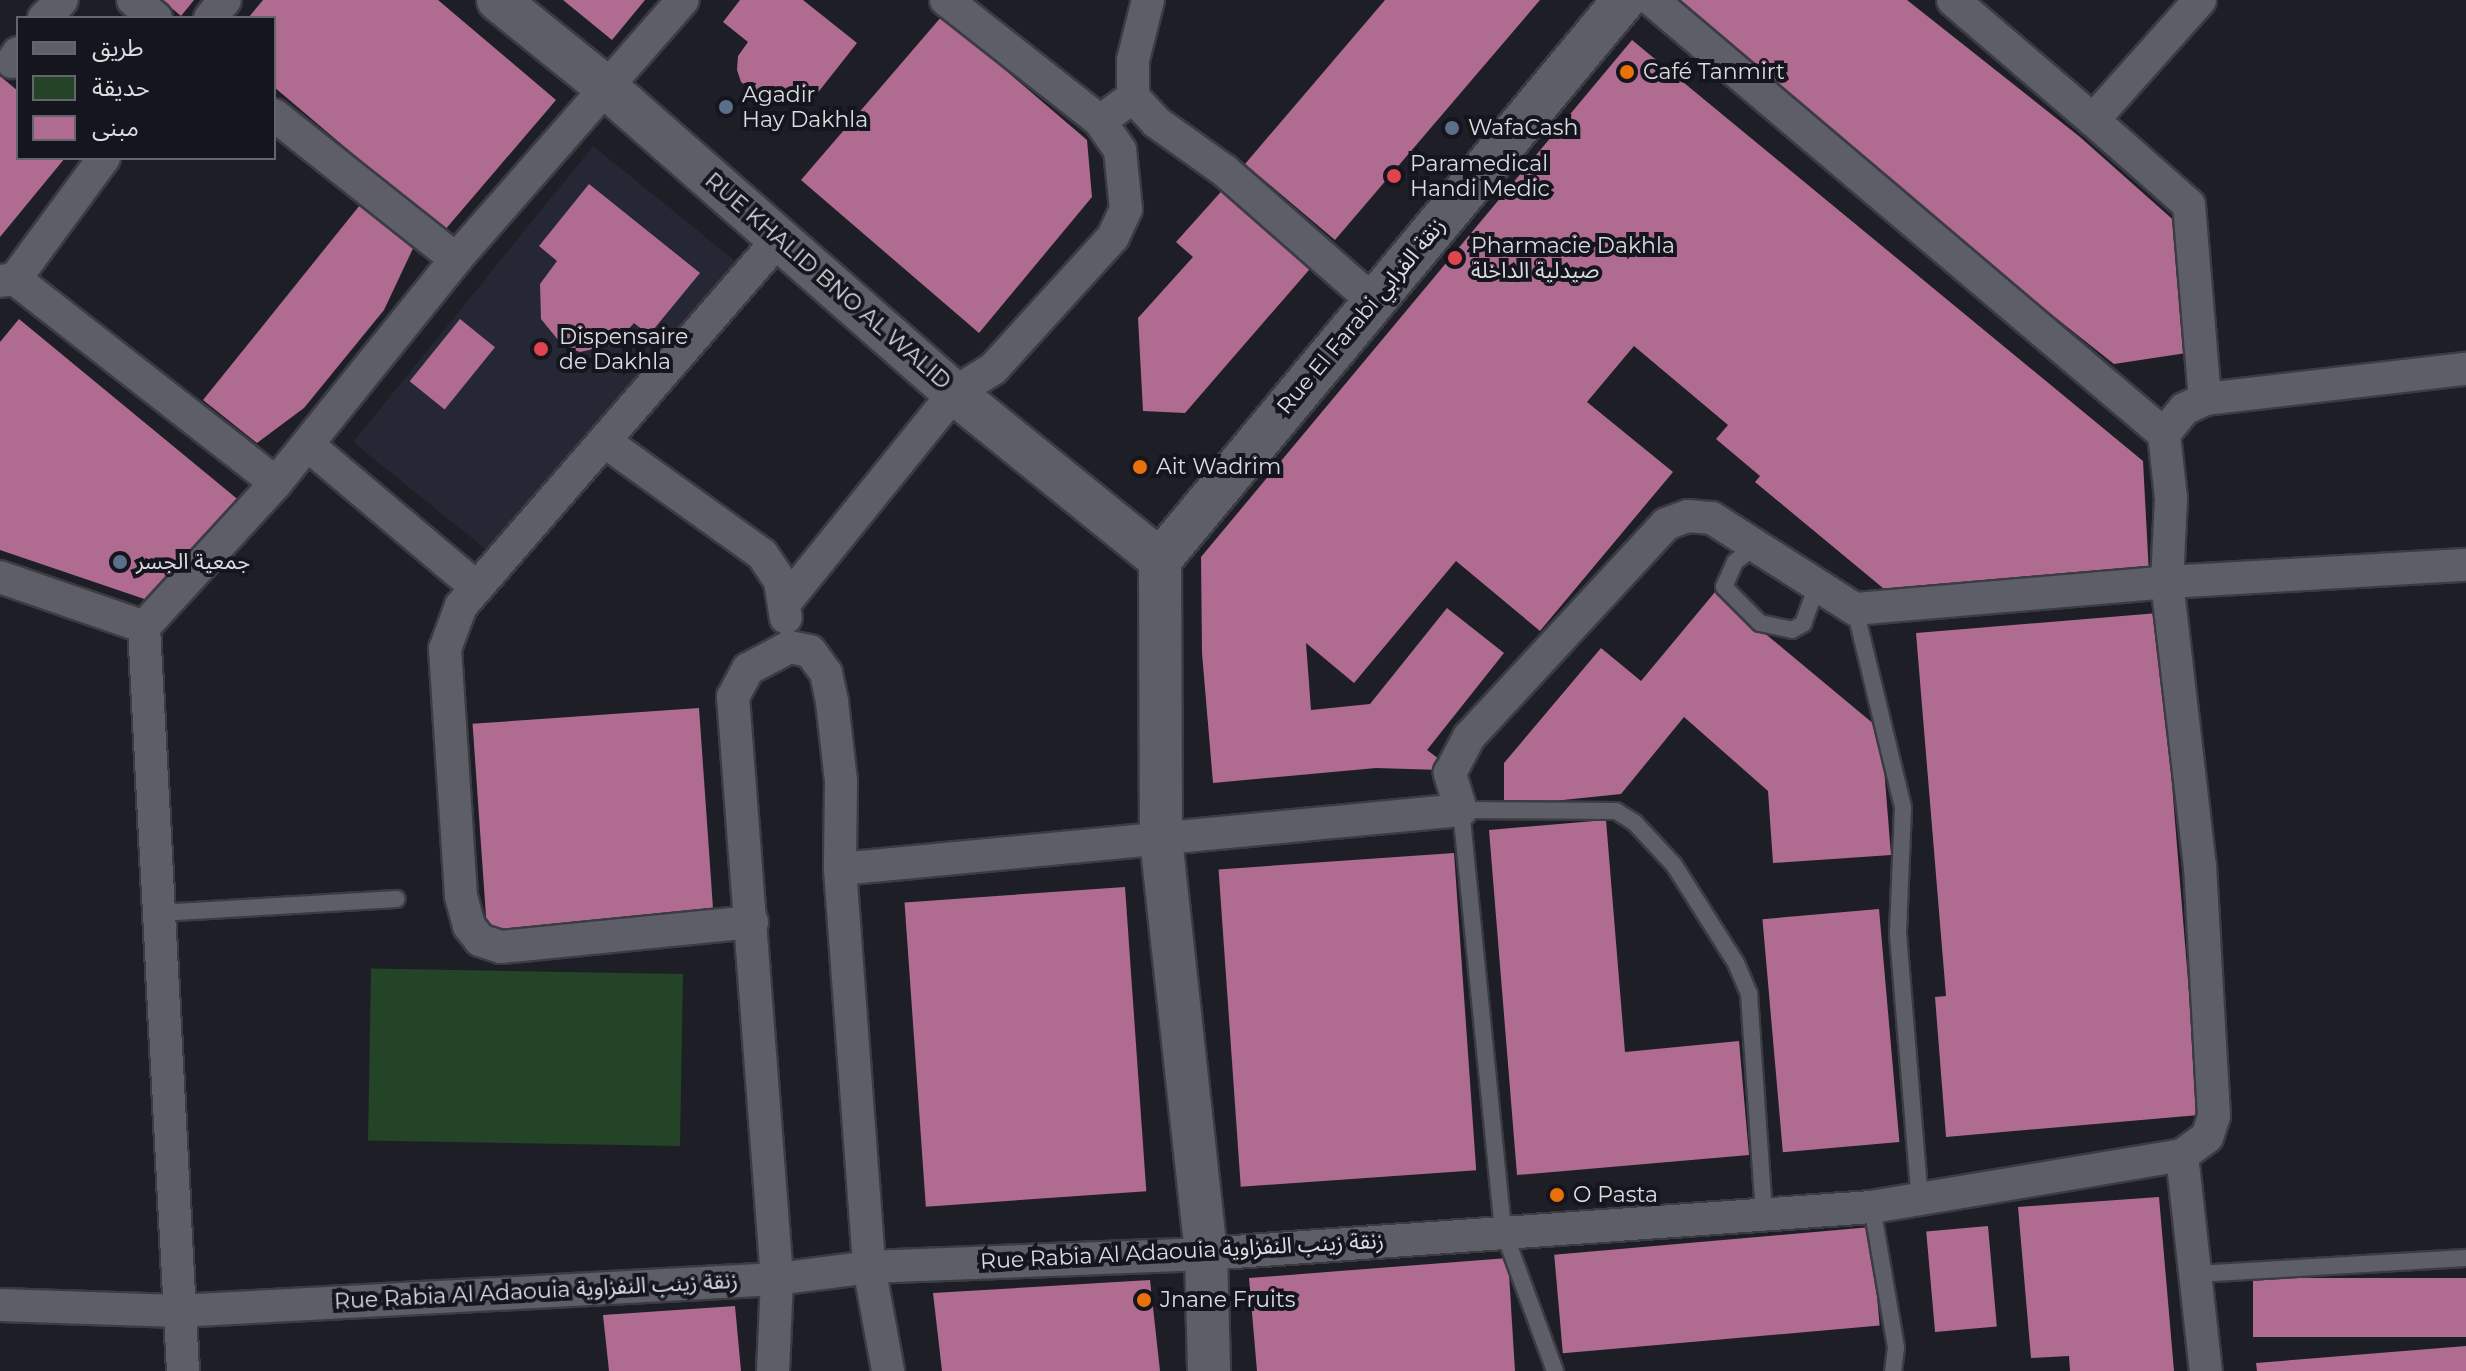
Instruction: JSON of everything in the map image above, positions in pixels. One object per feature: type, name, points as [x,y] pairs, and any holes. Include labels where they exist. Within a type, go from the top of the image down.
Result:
[{"type":"street","points":[[46,16],[62,0]]},
{"type":"street","points":[[133,0],[153,16]]},
{"type":"street","points":[[212,16],[225,0]]},
{"type":"street","name":"RUE KHALID BNO AL WALID","points":[[498,0],[607,88],[954,393],[1160,560]]},
{"type":"street","points":[[183,1371],[144,627],[276,483],[456,259],[683,0]]},
{"type":"street","points":[[784,604],[954,393],[993,369],[1113,237],[1126,209],[1125,175],[1120,150],[1100,121],[946,0]]},
{"type":"street","points":[[1148,0],[1133,60],[1133,97],[1156,122],[1225,171],[1373,301]]},
{"type":"street","name":"Rue El Farabi زنقة الفرابي","points":[[1160,560],[1624,0]]},
{"type":"street","points":[[1652,0],[2164,434],[2171,498],[2167,582],[2200,866],[2214,1116],[2207,1137],[2182,1155],[2206,1371]]},
{"type":"street","points":[[1953,0],[2189,205],[2205,399]]},
{"type":"street","points":[[2093,120],[2200,0]]},
{"type":"street","points":[[1100,121],[1133,97]]},
{"type":"street","points":[[276,117],[456,259]]},
{"type":"street","points":[[102,160],[8,280],[276,483]]},
{"type":"street","points":[[752,922],[501,947],[480,940],[469,926],[461,896],[445,649],[461,606],[780,238]]},
{"type":"street","points":[[2164,434],[2184,409],[2205,399],[2466,369]]},
{"type":"street","points":[[604,441],[762,554],[780,581],[789,647]]},
{"type":"street","points":[[308,445],[477,588]]},
{"type":"street","points":[[840,869],[1461,810],[1450,773],[1469,737],[1666,524],[1688,516],[1712,518],[1816,589],[1855,609],[2167,582],[2466,565]]},
{"type":"street","points":[[1160,560],[1161,839],[1206,1254],[1209,1371]]},
{"type":"street","points":[[0,577],[144,627]]},
{"type":"street","points":[[773,1371],[777,1279],[752,922],[736,785],[733,697],[748,669],[789,647],[810,651],[826,673],[841,781],[840,869],[869,1267],[888,1371]]},
{"type":"street","name":"Rue Rabia Al Adaouia زنقة زينب النفزاوية","points":[[0,1305],[178,1311],[777,1279],[869,1267],[1206,1254],[1503,1230],[1872,1207],[1920,1202],[2182,1155]]},
{"type":"lane","points":[[1756,546],[1735,562],[1724,587],[1760,623],[1792,630],[1803,624],[1816,589]]},
{"type":"lane","points":[[1855,609],[1903,808],[1898,934],[1920,1202]]},
{"type":"lane","points":[[1555,1371],[1503,1230],[1461,810],[1616,811],[1635,823],[1674,865],[1736,963],[1749,994],[1764,1214]]},
{"type":"lane","points":[[159,913],[397,899]]},
{"type":"lane","points":[[1872,1207],[1896,1348],[1893,1371]]},
{"type":"lane","points":[[2197,1274],[2466,1258]]},
{"type":"shaded area","name":"Dispensaire de Dakhla","points":[[593,146],[738,263],[498,559],[353,442]]},
{"type":"green space","points":[[371,969],[683,974],[680,1146],[368,1141]]},
{"type":"building","points":[[162,0],[194,0],[181,16]]},
{"type":"building","points":[[263,0],[438,0],[556,100],[444,231],[276,89],[276,16],[250,16]]},
{"type":"building","points":[[563,0],[645,0],[612,40]]},
{"type":"building","points":[[740,0],[803,0],[857,43],[816,95],[798,81],[786,94],[761,97],[741,82],[737,70],[738,56],[748,42],[723,22]]},
{"type":"building","points":[[1385,0],[1540,0],[1335,240],[1245,164]]},
{"type":"building","points":[[1668,0],[1907,0],[2080,137],[2179,225],[2193,352],[2114,364],[1663,6]]},
{"type":"building","points":[[942,16],[1087,140],[1092,197],[979,333],[801,180]]},
{"type":"building","points":[[1632,40],[2143,461],[2149,574],[1895,598],[1755,482],[1760,476],[1716,439],[1728,425],[1634,346],[1587,402],[1673,472],[1540,631],[1456,561],[1354,683],[1306,643],[1311,710],[1370,704],[1447,608],[1504,653],[1427,750],[1443,762],[1441,770],[1376,768],[1213,783],[1202,653],[1201,557]]},
{"type":"building","points":[[0,76],[16,89],[16,160],[63,160],[0,237]]},
{"type":"building","points":[[589,184],[700,273],[649,335],[634,323],[615,344],[580,352],[563,346],[541,319],[540,284],[557,261],[539,246]]},
{"type":"building","points":[[1227,185],[1315,263],[1185,413],[1143,411],[1138,318],[1193,257],[1176,242]]},
{"type":"building","points":[[364,200],[416,242],[384,310],[304,408],[257,443],[203,400]]},
{"type":"building","points":[[19,319],[241,502],[162,605],[0,550],[0,342]]},
{"type":"building","points":[[460,319],[495,347],[445,409],[410,381]]},
{"type":"building","points":[[1715,592],[1881,730],[1891,855],[1773,863],[1768,791],[1684,717],[1621,794],[1504,806],[1504,763],[1601,648],[1641,681]]},
{"type":"building","points":[[2158,613],[2199,1115],[1946,1137],[1935,997],[1946,996],[1916,633]]},
{"type":"building","points":[[699,708],[713,914],[487,930],[473,724]]},
{"type":"building","points":[[1606,820],[1625,1052],[1739,1041],[1749,1155],[1517,1175],[1489,830]]},
{"type":"building","points":[[1454,853],[1476,1170],[1241,1187],[1219,869]]},
{"type":"building","points":[[1125,887],[1146,1191],[926,1207],[905,902]]},
{"type":"building","points":[[1879,909],[1899,1142],[1783,1152],[1762,919]]},
{"type":"building","points":[[2159,1197],[2174,1371],[2070,1371],[2069,1356],[2031,1358],[2018,1207]]},
{"type":"building","points":[[1988,1226],[1997,1327],[1935,1332],[1926,1231]]},
{"type":"building","points":[[1871,1227],[1880,1326],[1563,1353],[1554,1255]]},
{"type":"building","points":[[1508,1258],[1515,1371],[1257,1371],[1249,1278]]},
{"type":"building","points":[[2253,1278],[2466,1278],[2466,1337],[2253,1337]]},
{"type":"building","points":[[1150,1280],[1160,1371],[942,1371],[933,1293]]},
{"type":"building","points":[[735,1306],[741,1371],[609,1371],[603,1315]]},
{"type":"building","points":[[2466,1346],[2466,1371],[2257,1371],[2256,1363]]},
{"type":"place","name":"Café Tanmirt","points":[[1627,72]]},
{"type":"place","name":"Agadir Hay Dakhla","points":[[726,107]]},
{"type":"place","name":"WafaCash","points":[[1452,128]]},
{"type":"place","name":"Paramedical Handi Medic","points":[[1394,176]]},
{"type":"place","name":"Pharmacie Dakhla صيدلية الداخلة","points":[[1455,258]]},
{"type":"place","name":"Dispensaire de Dakhla","points":[[541,349]]},
{"type":"place","name":"Ait Wadrim","points":[[1140,467]]},
{"type":"place","name":"جمعية الجسر","points":[[120,562]]},
{"type":"place","name":"O Pasta","points":[[1557,1195]]},
{"type":"place","name":"Jnane Fruits","points":[[1144,1300]]}]
